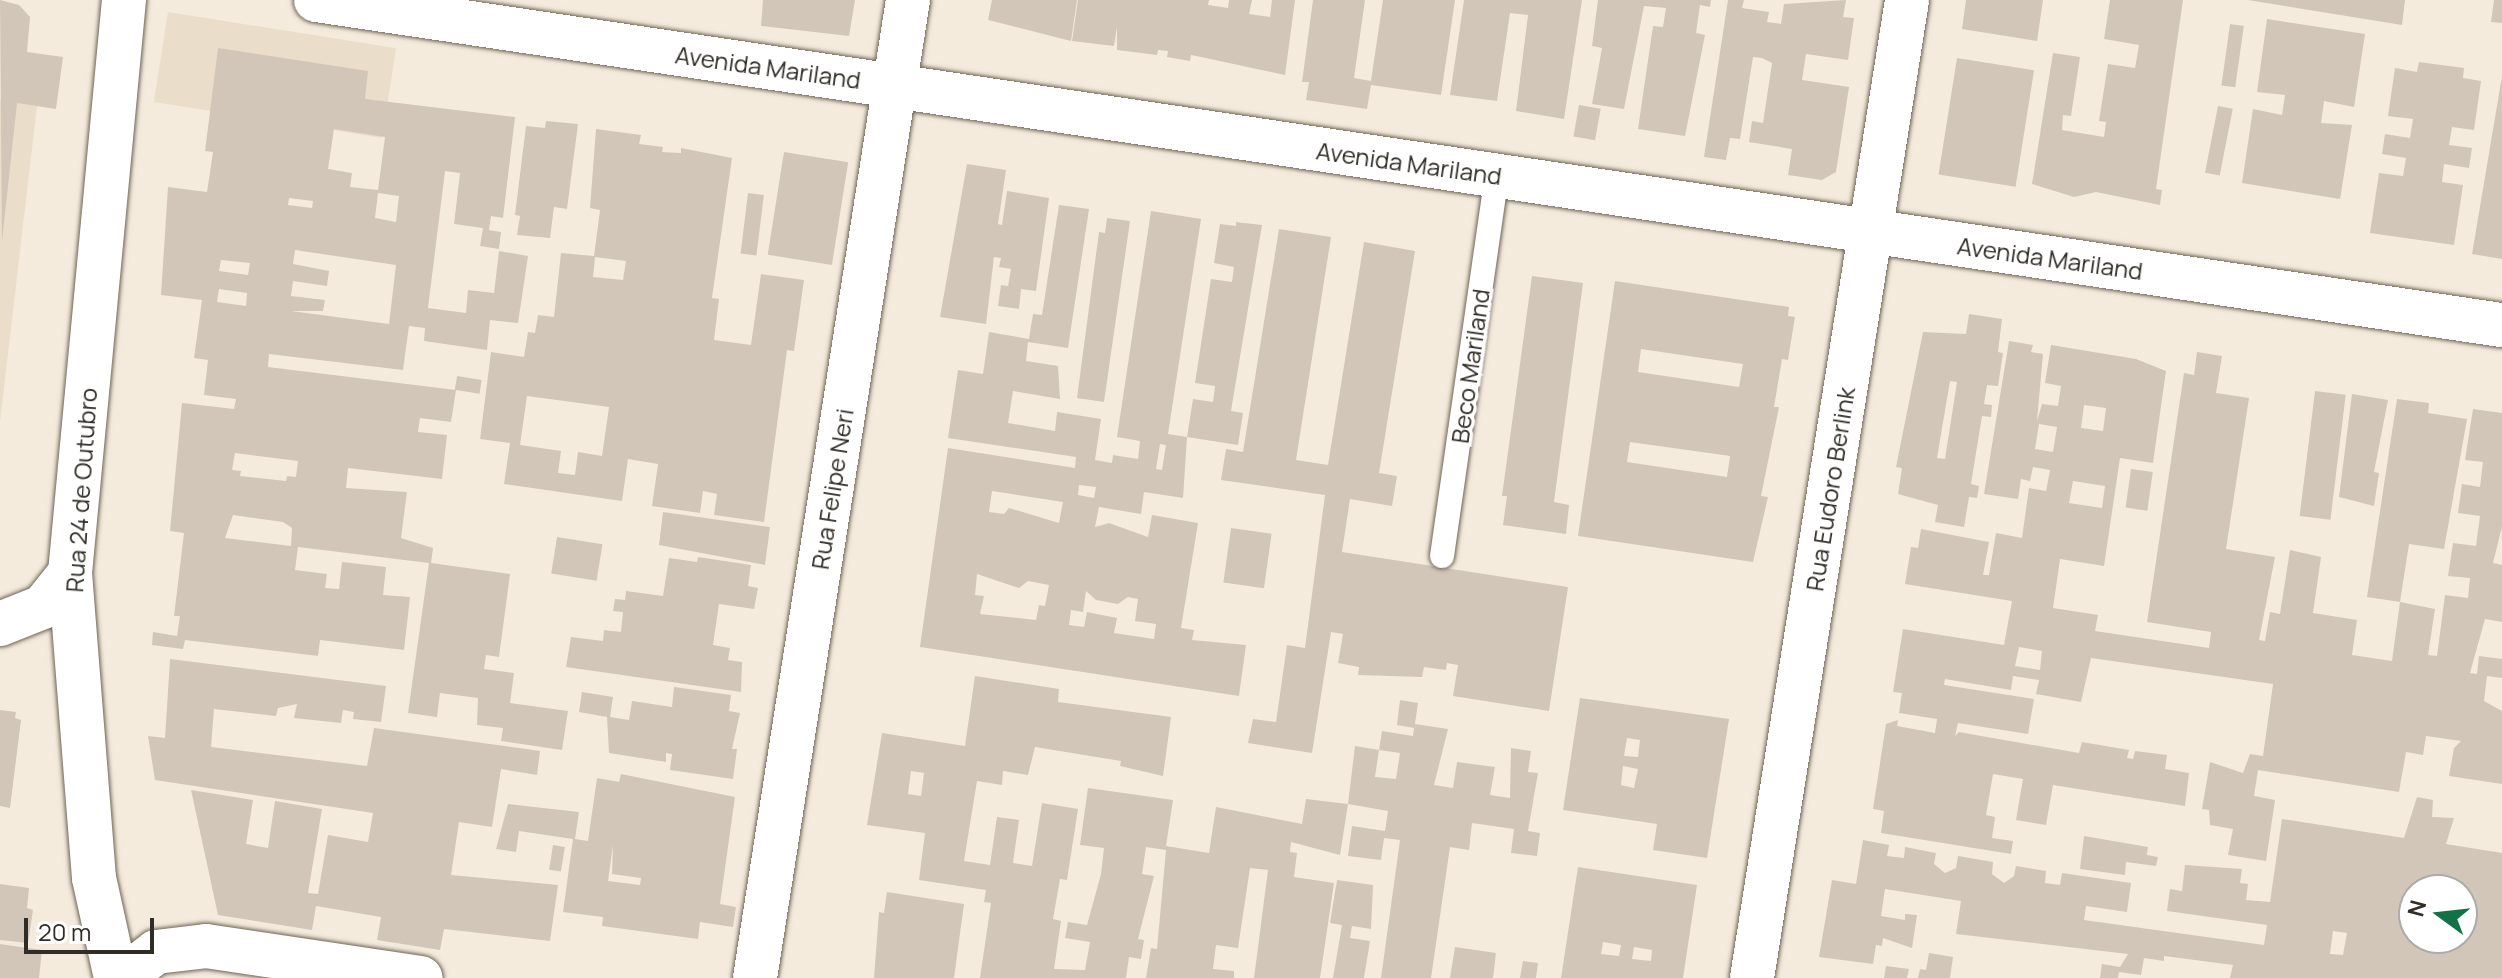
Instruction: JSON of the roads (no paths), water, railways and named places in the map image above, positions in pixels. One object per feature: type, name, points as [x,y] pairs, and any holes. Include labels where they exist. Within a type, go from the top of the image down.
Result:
[{"type":"street","name":"Rua 24 de Outubro","points":[[119,978],[94,878],[70,573],[124,0]]},
{"type":"street","name":"Avenida Mariland","points":[[316,0],[2502,325]]},
{"type":"street","name":"Rua Felipe Neri","points":[[755,978],[908,0]]},
{"type":"street","name":"Rua Eudoro Berlink","points":[[1752,978],[1907,0]]},
{"type":"street","points":[[0,624],[43,607],[70,573]]},
{"type":"street","points":[[119,978],[156,952],[206,946],[421,978]]},
{"type":"lane","name":"Beco Mariland","points":[[1442,556],[1497,176]]}]
